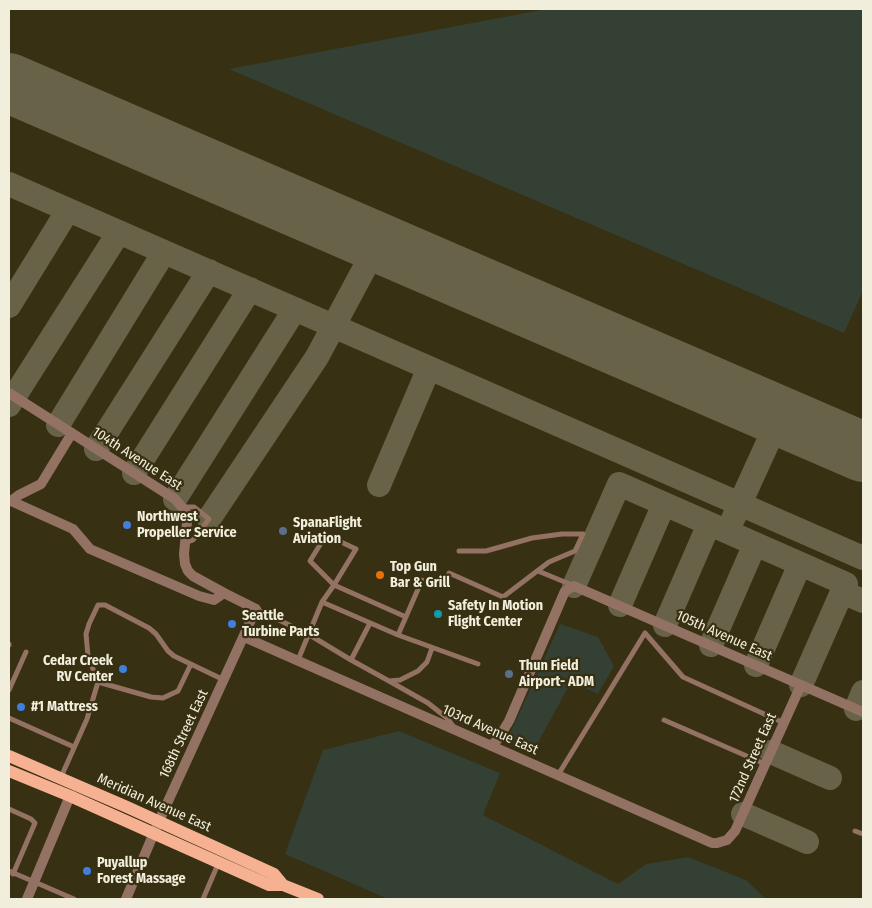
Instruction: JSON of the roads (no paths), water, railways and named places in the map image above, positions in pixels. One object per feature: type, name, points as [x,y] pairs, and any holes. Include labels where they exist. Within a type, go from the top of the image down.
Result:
[{"type":"main road","name":"Meridian Avenue East","points":[[9,756],[159,821],[274,874],[283,885]]},
{"type":"main road","name":"Meridian Avenue East","points":[[9,771],[70,796],[218,864],[269,885],[283,885],[318,899]]},
{"type":"street","name":"104th Avenue East","points":[[9,393],[175,499],[183,507],[187,522],[184,554],[188,571],[193,576],[224,593]]},
{"type":"street","points":[[72,433],[41,484],[11,501],[73,529],[90,549],[199,596],[214,600],[224,593],[256,609]]},
{"type":"street","points":[[491,746],[498,739],[508,721],[565,591],[574,586]]},
{"type":"street","name":"105th Avenue East","points":[[574,586],[863,712]]},
{"type":"street","name":"168th Street East","points":[[126,899],[153,834],[256,609]]},
{"type":"street","name":"103rd Avenue East","points":[[244,637],[712,843],[722,843],[727,840]]},
{"type":"street","name":"172nd Street East","points":[[727,840],[735,831],[801,685]]},
{"type":"street","points":[[27,899],[70,796]]},
{"type":"lane","points":[[183,507],[194,507],[209,519],[193,540],[185,544]]},
{"type":"lane","points":[[449,573],[503,597],[550,562],[575,551],[583,534],[562,534],[532,538],[486,552],[459,551]]},
{"type":"lane","points":[[297,661],[322,602],[334,585],[356,549],[326,535],[310,561],[334,585],[406,617]]},
{"type":"lane","points":[[538,571],[574,586]]},
{"type":"lane","points":[[398,635],[422,580]]},
{"type":"lane","points":[[322,602],[398,635],[478,664]]},
{"type":"lane","points":[[60,778],[87,719],[98,682],[88,656],[86,634],[98,605],[105,605],[150,628],[168,651],[224,680]]},
{"type":"lane","points":[[256,609],[308,634],[428,703],[447,718],[456,730]]},
{"type":"lane","points":[[351,660],[370,623]]},
{"type":"lane","points":[[558,775],[645,633],[683,677],[784,723]]},
{"type":"lane","points":[[389,681],[400,680],[418,672],[427,662],[432,648]]},
{"type":"lane","points":[[9,690],[26,652]]},
{"type":"lane","points":[[98,682],[151,697],[163,698],[178,692],[191,664]]},
{"type":"lane","points":[[9,718],[74,747]]},
{"type":"lane","points":[[664,720],[765,764]]},
{"type":"lane","points":[[9,810],[32,819],[35,823],[11,872],[74,899]]},
{"type":"lane","points":[[855,831],[863,834]]},
{"type":"lane","points":[[203,899],[218,864]]},
{"type":"place","name":"Northwest Propeller Service","points":[[127,525]]},
{"type":"place","name":"SpanaFlight Aviation","points":[[283,531]]},
{"type":"place","name":"Top Gun Bar & Grill","points":[[380,575]]},
{"type":"place","name":"Safety In Motion Flight Center","points":[[438,614]]},
{"type":"place","name":"Seattle Turbine Parts","points":[[232,624]]},
{"type":"place","name":"Cedar Creek RV Center","points":[[123,669]]},
{"type":"place","name":"Thun Field Airport- ADM","points":[[509,674]]},
{"type":"place","name":"#1 Mattress","points":[[21,707]]},
{"type":"place","name":"Puyallup Forest Massage","points":[[87,871]]}]
